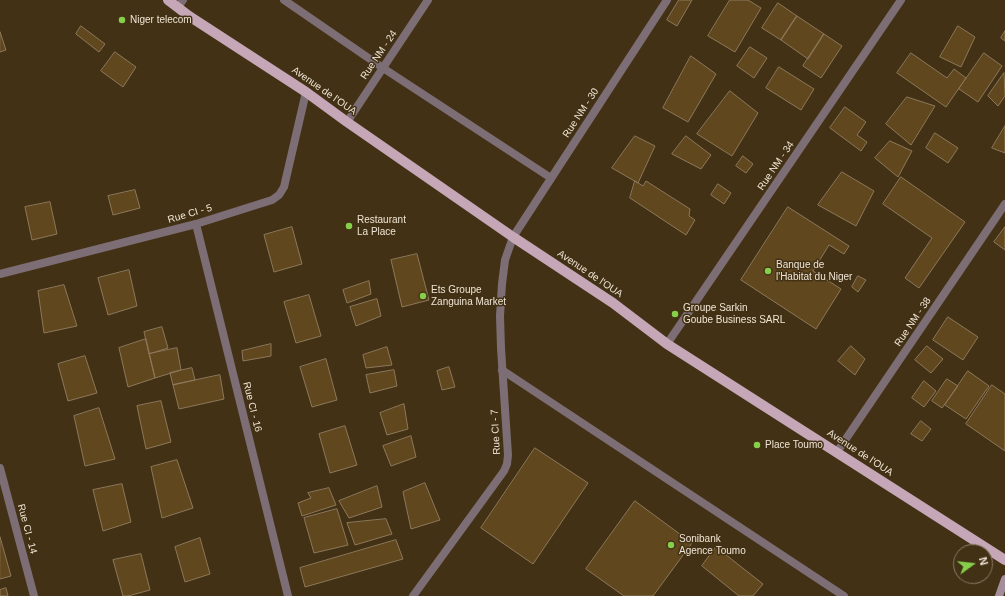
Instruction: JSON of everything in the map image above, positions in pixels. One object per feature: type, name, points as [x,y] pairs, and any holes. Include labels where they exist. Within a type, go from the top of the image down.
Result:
[{"type":"main road","name":"Avenue de l'OUA","points":[[168,0],[180,4],[189,16],[306,92],[513,237],[613,303],[667,344],[1005,560]]},
{"type":"main road","points":[[999,596],[1005,579]]},
{"type":"street","points":[[284,0],[383,68],[551,178]]},
{"type":"street","name":"Rue NM - 24","points":[[347,122],[428,0]]},
{"type":"street","name":"Rue NM - 30","points":[[513,237],[667,0]]},
{"type":"street","name":"Rue NM - 34","points":[[667,344],[901,0]]},
{"type":"street","name":"Rue CI - 5","points":[[0,274],[196,224],[272,200],[279,195],[284,187],[306,92]]},
{"type":"street","name":"Rue NM - 38","points":[[837,452],[1005,204]]},
{"type":"street","name":"Rue CI - 16","points":[[196,224],[288,596]]},
{"type":"street","name":"Rue CI - 7","points":[[413,596],[504,471],[507,464],[508,454],[500,322],[505,260],[513,237]]},
{"type":"street","points":[[502,370],[844,596]]},
{"type":"street","name":"Rue CI - 14","points":[[0,468],[34,596]]},
{"type":"building","points":[[679,0],[692,0],[677,26],[667,20]]},
{"type":"building","points":[[730,0],[748,0],[761,8],[735,52],[708,36]]},
{"type":"building","points":[[778,3],[797,16],[781,40],[762,28]]},
{"type":"building","points":[[797,16],[824,34],[808,59],[781,40]]},
{"type":"building","points":[[81,26],[105,44],[99,52],[76,34]]},
{"type":"building","points":[[958,26],[975,37],[961,67],[940,57]]},
{"type":"building","points":[[1005,31],[1005,41],[1001,38]]},
{"type":"building","points":[[0,32],[6,50],[0,52]]},
{"type":"building","points":[[824,34],[842,46],[821,78],[803,66]]},
{"type":"building","points":[[750,47],[767,58],[754,78],[737,66]]},
{"type":"building","points":[[115,52],[136,67],[123,87],[101,71]]},
{"type":"building","points":[[911,53],[947,78],[954,69],[966,78],[946,107],[897,73]]},
{"type":"building","points":[[984,53],[1002,66],[978,102],[959,89]]},
{"type":"building","points":[[691,56],[716,74],[688,122],[663,108]]},
{"type":"building","points":[[779,67],[814,89],[801,110],[766,88]]},
{"type":"building","points":[[1004,73],[1005,96],[998,106],[988,96]]},
{"type":"building","points":[[730,91],[758,113],[732,156],[697,134]]},
{"type":"building","points":[[907,97],[935,106],[911,145],[886,124]]},
{"type":"building","points":[[845,107],[866,122],[857,135],[867,142],[861,151],[830,128]]},
{"type":"building","points":[[1005,126],[1005,153],[992,148]]},
{"type":"building","points":[[935,133],[958,148],[948,163],[926,148]]},
{"type":"building","points":[[635,136],[655,146],[638,183],[612,168]]},
{"type":"building","points":[[686,136],[711,155],[701,169],[672,154]]},
{"type":"building","points":[[890,141],[912,151],[898,177],[875,158]]},
{"type":"building","points":[[743,156],[753,164],[746,173],[736,166]]},
{"type":"building","points":[[842,172],[874,191],[856,226],[818,205]]},
{"type":"building","points":[[901,177],[965,222],[919,288],[905,278],[932,238],[883,204]]},
{"type":"building","points":[[635,181],[643,186],[646,181],[690,209],[689,216],[695,220],[686,235],[630,198]]},
{"type":"building","points":[[718,184],[731,193],[724,204],[711,195]]},
{"type":"building","points":[[135,190],[140,208],[113,215],[108,196]]},
{"type":"building","points":[[50,202],[57,234],[32,240],[25,207]]},
{"type":"building","points":[[788,207],[849,246],[844,254],[829,245],[813,271],[841,289],[816,329],[741,280]]},
{"type":"building","points":[[292,227],[302,264],[274,272],[264,235]]},
{"type":"building","points":[[1005,227],[1005,250],[994,242]]},
{"type":"building","points":[[417,254],[429,300],[402,307],[391,260]]},
{"type":"building","points":[[129,270],[137,306],[108,315],[98,278]]},
{"type":"building","points":[[858,276],[866,280],[858,292],[852,287]]},
{"type":"building","points":[[369,281],[371,294],[347,303],[343,290]]},
{"type":"building","points":[[64,285],[77,326],[44,333],[38,291]]},
{"type":"building","points":[[309,295],[321,336],[296,343],[284,302]]},
{"type":"building","points":[[377,299],[381,316],[356,326],[350,307]]},
{"type":"building","points":[[948,317],[978,337],[963,360],[933,340]]},
{"type":"building","points":[[162,327],[168,348],[149,354],[144,332]]},
{"type":"building","points":[[146,339],[155,378],[128,387],[119,348]]},
{"type":"building","points":[[271,344],[271,356],[243,361],[242,351]]},
{"type":"building","points":[[851,346],[865,359],[855,375],[838,361]]},
{"type":"building","points":[[927,346],[943,359],[931,373],[915,360]]},
{"type":"building","points":[[387,347],[392,365],[366,368],[363,355]]},
{"type":"building","points":[[177,348],[181,370],[155,378],[149,354]]},
{"type":"building","points":[[85,356],[97,393],[68,401],[58,364]]},
{"type":"building","points":[[326,359],[337,400],[312,407],[300,367]]},
{"type":"building","points":[[449,367],[455,387],[442,390],[437,371]]},
{"type":"building","points":[[192,368],[195,380],[173,385],[170,373]]},
{"type":"building","points":[[394,370],[397,386],[370,393],[366,375]]},
{"type":"building","points":[[968,371],[989,386],[966,419],[945,405]]},
{"type":"building","points":[[220,375],[224,399],[179,409],[173,385]]},
{"type":"building","points":[[947,379],[958,386],[942,408],[932,401]]},
{"type":"building","points":[[924,381],[936,391],[924,407],[912,398]]},
{"type":"building","points":[[992,385],[1005,394],[1005,451],[966,424]]},
{"type":"building","points":[[161,401],[171,442],[146,449],[137,406]]},
{"type":"building","points":[[404,404],[408,429],[387,435],[380,413]]},
{"type":"building","points":[[99,408],[115,459],[85,466],[74,416]]},
{"type":"building","points":[[921,421],[931,429],[922,441],[911,434]]},
{"type":"building","points":[[345,426],[357,465],[330,473],[319,434]]},
{"type":"building","points":[[411,436],[416,457],[391,466],[383,446]]},
{"type":"building","points":[[535,448],[588,483],[533,564],[481,528]]},
{"type":"building","points":[[177,460],[193,508],[162,518],[151,467]]},
{"type":"building","points":[[425,483],[440,520],[411,529],[403,492]]},
{"type":"building","points":[[122,484],[131,522],[103,531],[93,490]]},
{"type":"building","points":[[377,486],[382,507],[349,518],[339,501]]},
{"type":"building","points":[[329,488],[336,505],[302,516],[298,503],[311,498],[308,493]]},
{"type":"building","points":[[635,501],[692,543],[653,596],[624,596],[586,569]]},
{"type":"building","points":[[337,509],[348,545],[314,553],[304,518]]},
{"type":"building","points":[[386,519],[392,534],[355,545],[347,523]]},
{"type":"building","points":[[0,537],[11,576],[0,579]]},
{"type":"building","points":[[200,538],[210,574],[185,582],[175,547]]},
{"type":"building","points":[[396,540],[403,559],[305,587],[300,568]]},
{"type":"building","points":[[716,547],[763,584],[753,596],[739,596],[702,566]]},
{"type":"building","points":[[141,554],[150,590],[123,596],[113,560]]},
{"type":"building","points":[[6,588],[8,596],[0,596],[0,590]]},
{"type":"place","name":"Niger telecom","points":[[122,20]]},
{"type":"place","name":"Restaurant La Place","points":[[349,226]]},
{"type":"place","name":"Banque de l'Habitat du Niger","points":[[768,271]]},
{"type":"place","name":"Ets Groupe Zanguina Market","points":[[423,296]]},
{"type":"place","name":"Groupe Sarkin Goube Business SARL","points":[[675,314]]},
{"type":"place","name":"Place Toumo","points":[[757,445]]},
{"type":"place","name":"Sonibank Agence Toumo","points":[[671,545]]}]
